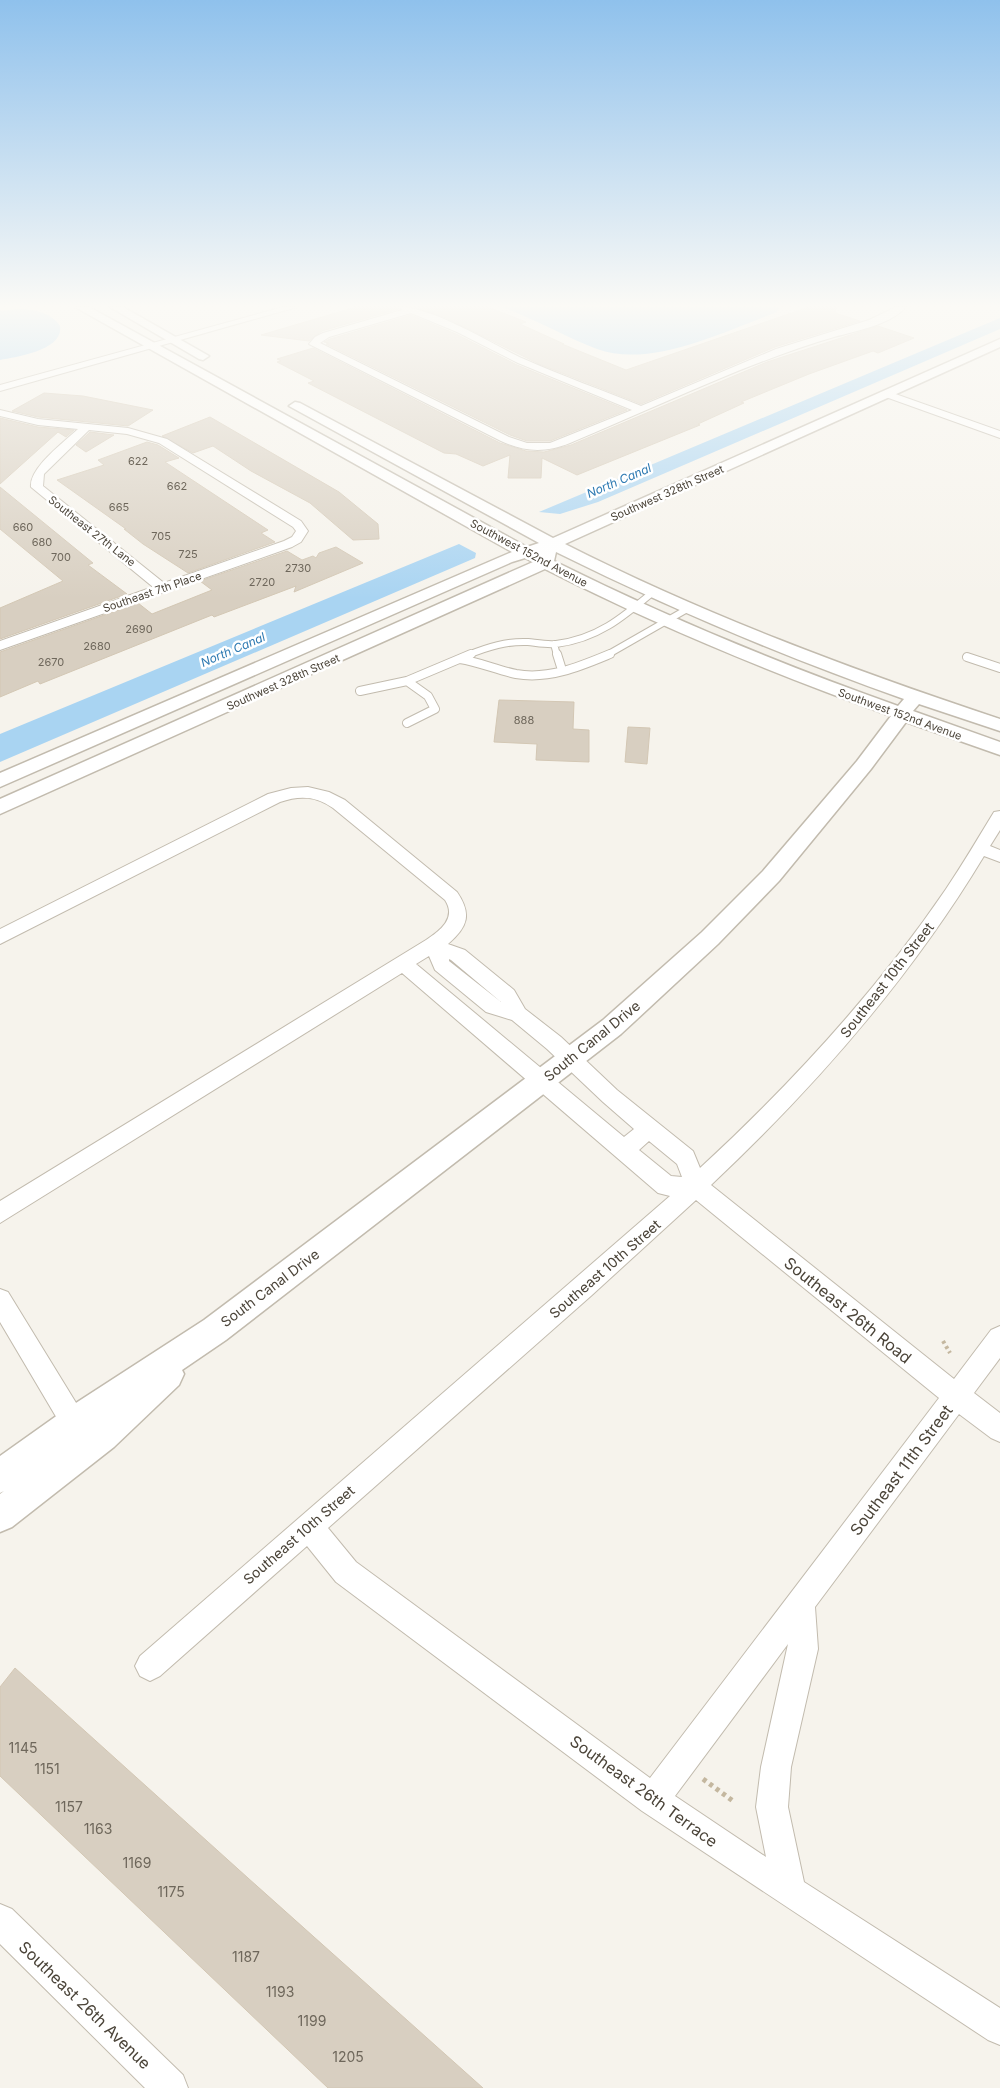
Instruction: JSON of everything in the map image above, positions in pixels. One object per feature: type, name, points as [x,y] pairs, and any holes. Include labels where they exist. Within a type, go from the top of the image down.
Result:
[{"type":"street","name":"Southwest 152nd Avenue","points":[[256,404],[524,552],[633,607],[789,673],[1000,749]]},
{"type":"street","name":"Southwest 152nd Avenue","points":[[291,404],[553,544],[653,592],[796,652],[1000,725]]},
{"type":"street","points":[[434,404],[505,440],[524,446],[552,446],[653,404]]},
{"type":"street","points":[[627,404],[641,410]]},
{"type":"street","name":"Southwest 328th Street","points":[[0,781],[524,552],[553,544],[864,404]]},
{"type":"street","points":[[916,404],[1000,435]]},
{"type":"street","points":[[0,413],[38,422],[86,427]]},
{"type":"street","name":"Southeast 7th Place","points":[[0,646],[288,544],[301,533],[301,529],[297,524],[171,444],[137,433],[86,427]]},
{"type":"street","name":"Southeast 27th Lane","points":[[86,427],[39,474],[36,480],[37,487],[163,589]]},
{"type":"street","points":[[545,563],[553,544]]},
{"type":"street","name":"Southwest 328th Street","points":[[0,807],[545,563]]},
{"type":"street","name":"South Canal Drive","points":[[0,1515],[81,1435],[215,1330],[571,1060],[644,998],[738,911],[830,808],[915,696]]},
{"type":"street","points":[[0,937],[274,798],[304,792],[324,795],[339,804],[454,900],[458,912],[457,923],[447,935],[433,945],[0,1213]]},
{"type":"street","name":"Southeast 10th Street","points":[[150,1666],[697,1187],[833,1048],[990,853],[1000,816]]},
{"type":"street","name":"Southeast 26th Road","points":[[433,945],[442,965],[493,1007],[518,1014],[610,1096],[685,1158],[697,1187],[956,1396],[1000,1429]]},
{"type":"street","points":[[402,964],[666,1186],[697,1187]]},
{"type":"street","points":[[624,1150],[650,1128]]},
{"type":"street","points":[[0,1300],[81,1435]]},
{"type":"street","name":"Southeast 11th Street","points":[[653,1800],[1000,1338]]},
{"type":"street","name":"South Canal Drive","points":[[0,1476],[81,1435]]},
{"type":"street","name":"Southeast 26th Terrace","points":[[309,1526],[346,1572],[653,1800],[790,1892],[1000,2028]]},
{"type":"street","points":[[790,1892],[772,1807],[773,1790],[803,1649],[801,1601]]},
{"type":"street","name":"Southeast 26th Avenue","points":[[0,1921],[170,2088]]},
{"type":"lane","points":[[360,692],[407,681],[454,659],[492,645],[526,642],[554,644],[584,638],[614,624],[653,592]]},
{"type":"lane","points":[[454,659],[473,660],[510,674],[530,676],[562,670],[607,655],[689,608]]},
{"type":"lane","points":[[554,644],[562,670]]},
{"type":"lane","points":[[967,657],[1000,668]]},
{"type":"lane","points":[[407,681],[428,696],[435,709],[407,723]]},
{"type":"path","points":[[943,1340],[950,1353]]},
{"type":"path","points":[[701,1778],[734,1801]]},
{"type":"water","name":"North Canal","points":[[795,404],[825,404],[598,502],[560,514],[539,512]]},
{"type":"water","name":"North Canal","points":[[459,544],[476,553],[475,558],[0,762],[0,734]]},
{"type":"building","points":[[24,404],[125,404],[153,410],[128,426],[38,417],[12,411]]},
{"type":"building","points":[[350,404],[424,404],[500,443],[526,451],[544,452],[571,445],[667,404],[741,404],[698,424],[700,425],[577,475],[542,458],[541,478],[508,478],[510,455],[483,466],[456,454],[444,453]]},
{"type":"building","points":[[448,404],[613,404],[627,410],[550,441],[527,441],[510,435]]},
{"type":"building","points":[[210,417],[339,492],[378,524],[379,539],[353,540],[310,503],[251,471],[213,446],[193,453],[162,436]]},
{"type":"building","points":[[0,418],[38,427],[74,430],[66,437],[58,432],[0,484]]},
{"type":"building","points":[[90,432],[114,435],[86,452],[76,445]]},
{"type":"building","points":[[147,442],[158,445],[179,458],[165,462],[268,530],[261,533],[275,542],[188,573],[143,544],[124,529],[126,529],[57,480],[104,465],[98,460]]},
{"type":"building","points":[[0,487],[93,563],[88,565],[127,594],[0,639],[0,608],[63,581],[0,529]]},
{"type":"building","points":[[336,547],[363,563],[294,592],[296,586],[214,617],[212,615],[40,684],[38,681],[0,697],[0,652],[138,603],[152,614],[212,590],[200,581],[287,551],[302,560],[313,556],[316,558],[319,553]]},
{"type":"building","points":[[499,700],[574,702],[573,729],[589,730],[589,762],[536,760],[537,744],[494,742]]},
{"type":"building","points":[[628,727],[650,728],[647,764],[625,762]]},
{"type":"building","points":[[15,1668],[483,2088],[328,2088],[0,1776],[0,1687]]}]
